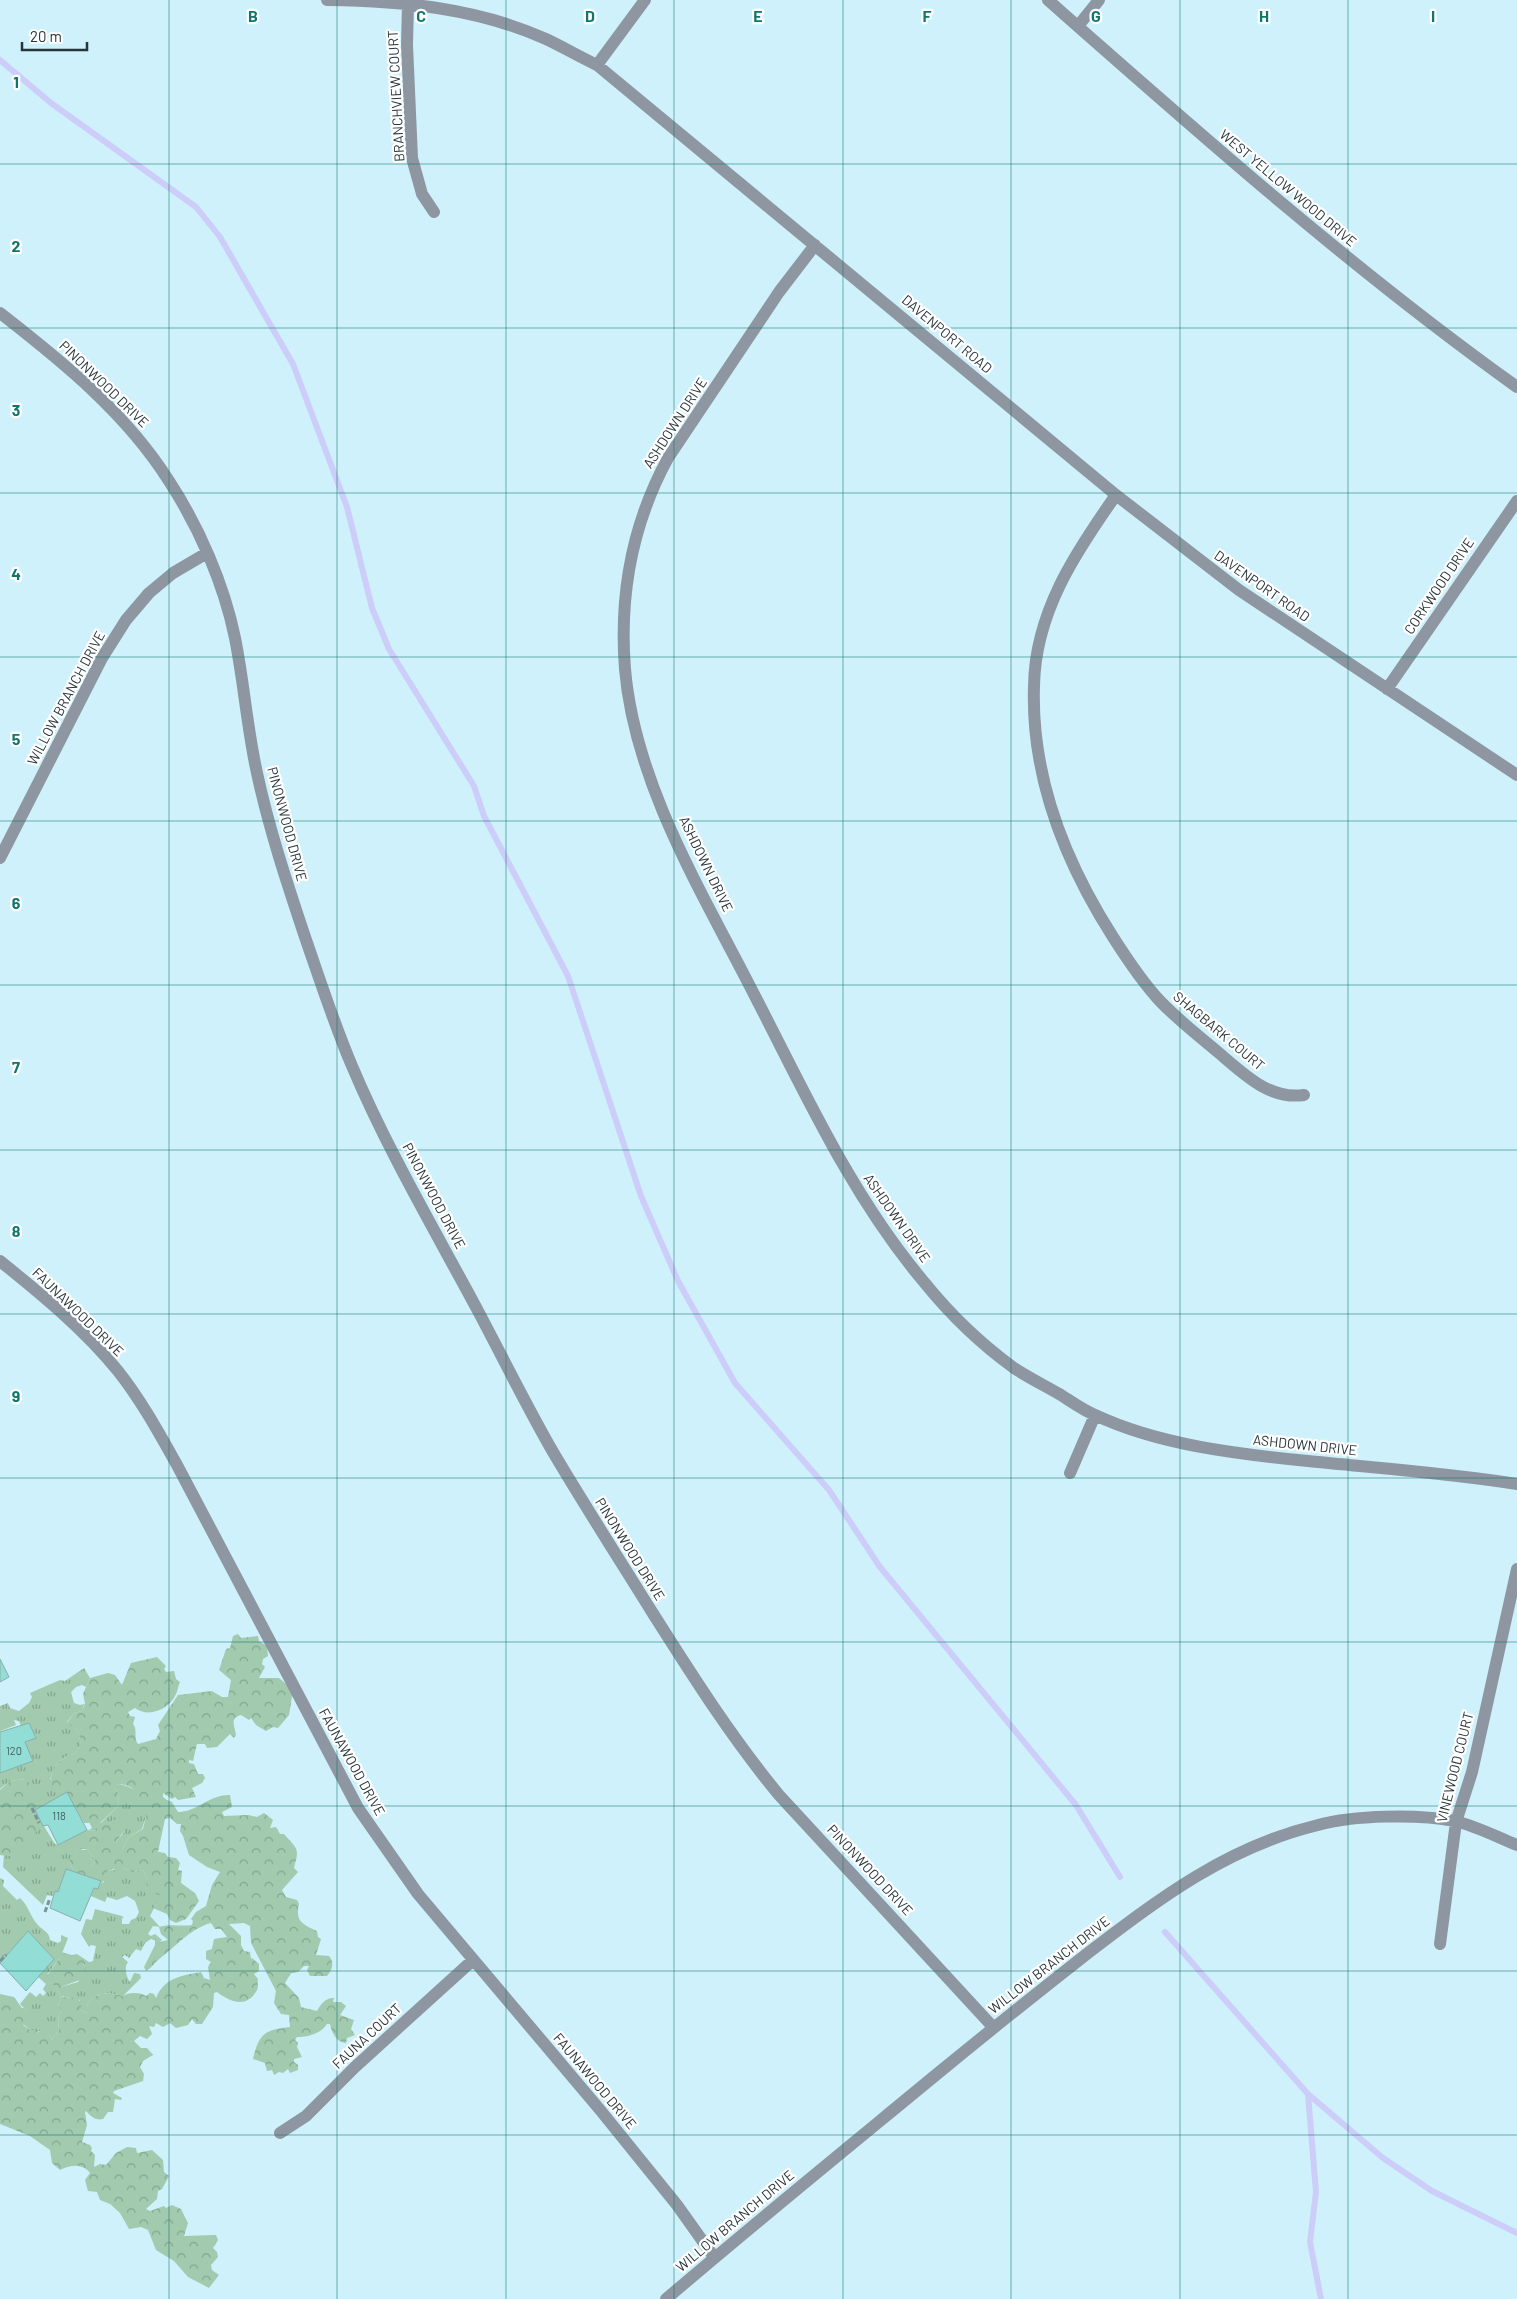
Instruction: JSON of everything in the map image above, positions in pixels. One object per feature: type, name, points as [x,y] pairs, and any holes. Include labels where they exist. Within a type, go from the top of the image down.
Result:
[{"type":"street","name":"DAVENPORT ROAD","points":[[327,0],[408,3],[490,19],[545,39],[597,66],[1116,495],[1239,590],[1517,775]]},
{"type":"street","points":[[597,66],[645,0]]},
{"type":"street","name":"WEST YELLOW WOOD DRIVE","points":[[1048,0],[1352,261],[1461,347],[1517,387]]},
{"type":"street","points":[[1078,26],[1100,0]]},
{"type":"street","name":"BRANCHVIEW COURT","points":[[408,3],[407,45],[412,158],[422,194],[434,212]]},
{"type":"street","name":"ASHDOWN DRIVE","points":[[815,245],[779,292],[668,458],[644,508],[630,562],[624,622],[625,669],[636,730],[655,792],[687,863],[820,1123],[846,1169],[880,1223],[924,1283],[978,1338],[1015,1368],[1095,1415],[1167,1440],[1245,1454],[1517,1484]]},
{"type":"street","name":"PINONWOOD DRIVE","points":[[0,313],[52,354],[114,411],[142,443],[168,479],[185,507],[207,553],[226,605],[234,636],[256,769],[267,816],[315,966],[350,1062],[384,1133],[552,1450],[713,1708],[747,1756],[779,1795],[993,2027]]},
{"type":"street","name":"SHAGBARK COURT","points":[[1116,495],[1086,536],[1066,572],[1049,608],[1038,644],[1034,684],[1034,726],[1041,768],[1052,811],[1074,868],[1092,906],[1128,961],[1159,1000],[1183,1023],[1250,1078],[1280,1095],[1291,1097],[1304,1095]]},
{"type":"street","name":"CORKWOOD DRIVE","points":[[1387,689],[1517,501]]},
{"type":"street","name":"WILLOW BRANCH DRIVE","points":[[0,858],[102,658],[126,620],[149,594],[173,573],[207,553]]},
{"type":"street","name":"FAUNAWOOD DRIVE","points":[[0,1262],[80,1331],[118,1370],[148,1412],[358,1808],[418,1894],[607,2118],[677,2205],[714,2257]]},
{"type":"street","points":[[1070,1473],[1095,1415]]},
{"type":"street","name":"VINEWOOD COURT","points":[[1440,1944],[1456,1822],[1472,1772],[1517,1569]]},
{"type":"street","name":"WILLOW BRANCH DRIVE","points":[[666,2299],[714,2257],[993,2027],[1159,1899],[1203,1872],[1261,1844],[1296,1831],[1342,1820],[1407,1817],[1456,1822],[1517,1845]]},
{"type":"street","name":"FAUNA COURT","points":[[280,2133],[306,2116],[355,2066],[473,1960]]},
{"type":"path","points":[[32,1808],[39,1822]]},
{"type":"path","points":[[45,1912],[50,1898]]},
{"type":"path","points":[[0,1961],[6,1955]]},
{"type":"green space","points":[[238,1634],[241,1638],[258,1636],[259,1641],[267,1646],[268,1656],[263,1659],[262,1664],[265,1667],[259,1678],[279,1678],[293,1690],[289,1715],[278,1728],[273,1727],[266,1731],[256,1725],[251,1718],[249,1720],[241,1715],[237,1716],[234,1721],[236,1735],[234,1738],[230,1734],[217,1747],[207,1748],[205,1744],[197,1744],[193,1761],[189,1760],[189,1763],[194,1764],[198,1774],[203,1774],[205,1778],[202,1783],[192,1788],[196,1797],[178,1800],[175,1797],[172,1799],[163,1793],[163,1797],[172,1802],[178,1812],[191,1809],[215,1798],[230,1795],[232,1807],[222,1812],[224,1816],[248,1815],[257,1817],[264,1813],[273,1820],[270,1828],[276,1827],[280,1834],[284,1834],[293,1844],[297,1853],[294,1868],[298,1872],[282,1890],[286,1897],[297,1900],[299,1904],[298,1914],[301,1921],[317,1931],[318,1937],[321,1939],[316,1955],[329,1956],[332,1964],[327,1976],[310,1976],[307,1970],[309,1966],[304,1966],[298,1972],[291,1973],[285,1983],[299,1998],[301,2007],[317,2011],[328,1999],[334,1998],[333,2002],[341,2002],[346,2006],[340,2015],[354,2020],[351,2029],[355,2035],[347,2038],[346,2043],[340,2041],[332,2031],[330,2024],[327,2024],[314,2034],[297,2037],[295,2040],[298,2043],[297,2047],[302,2057],[294,2059],[294,2062],[298,2065],[298,2070],[290,2073],[288,2069],[283,2073],[279,2072],[274,2075],[272,2070],[267,2071],[265,2063],[253,2059],[258,2043],[264,2034],[290,2027],[289,2015],[281,2014],[274,2003],[276,1991],[251,1943],[250,1926],[244,1923],[229,1924],[241,1936],[241,1945],[244,1951],[250,1952],[251,1959],[259,1964],[259,1971],[254,1974],[258,1979],[258,1987],[253,1996],[243,2002],[238,2002],[227,1999],[217,1992],[214,1993],[213,2007],[202,2024],[196,2024],[192,2019],[188,2025],[176,2028],[170,2023],[163,2027],[156,2023],[154,2027],[149,2026],[152,2034],[147,2039],[140,2036],[134,2041],[141,2048],[147,2048],[153,2055],[143,2061],[140,2067],[144,2074],[143,2081],[114,2091],[113,2093],[122,2098],[121,2100],[115,2099],[113,2112],[108,2112],[103,2119],[96,2119],[85,2112],[87,2125],[82,2142],[90,2145],[92,2148],[91,2151],[95,2155],[94,2167],[100,2164],[106,2165],[116,2153],[127,2147],[136,2148],[137,2153],[152,2150],[163,2160],[164,2172],[169,2176],[162,2189],[158,2191],[157,2199],[146,2209],[150,2211],[172,2205],[181,2209],[188,2223],[184,2236],[216,2235],[218,2240],[213,2248],[217,2252],[218,2257],[211,2265],[212,2270],[219,2275],[209,2288],[188,2277],[174,2261],[156,2250],[148,2230],[141,2227],[129,2229],[120,2213],[110,2204],[100,2200],[97,2192],[88,2191],[85,2180],[90,2173],[87,2170],[76,2166],[60,2170],[52,2163],[50,2150],[30,2136],[0,2124],[0,1994],[14,1997],[22,2008],[25,2008],[28,2018],[23,2025],[30,2030],[33,2028],[35,2033],[42,2031],[43,2035],[49,2035],[52,2040],[59,2030],[58,2017],[61,2012],[58,2004],[61,2000],[59,1992],[47,1976],[61,1956],[61,1952],[72,1955],[77,1954],[89,1962],[89,1964],[83,1964],[85,1968],[82,1979],[61,1987],[61,1996],[78,1999],[82,2004],[80,2010],[86,2013],[89,2011],[87,2005],[90,2000],[98,1995],[108,1993],[123,1996],[134,1993],[146,1996],[150,1993],[154,1994],[156,1998],[164,1986],[180,1976],[201,1972],[204,1978],[210,1980],[208,1967],[211,1962],[206,1959],[206,1951],[212,1949],[214,1939],[227,1937],[221,1929],[215,1929],[211,1923],[190,1933],[148,1970],[146,1971],[144,1967],[155,1945],[155,1939],[159,1942],[168,1940],[161,1934],[159,1927],[167,1925],[192,1925],[193,1921],[191,1919],[196,1912],[206,1906],[212,1885],[220,1872],[207,1867],[189,1855],[180,1831],[181,1824],[177,1824],[170,1818],[165,1819],[158,1852],[165,1853],[168,1857],[176,1858],[180,1863],[178,1870],[182,1871],[181,1883],[195,1893],[199,1901],[186,1919],[176,1923],[170,1920],[167,1914],[153,1908],[156,1904],[164,1907],[168,1896],[152,1892],[147,1896],[145,1894],[148,1887],[146,1882],[148,1879],[143,1871],[137,1870],[134,1873],[123,1868],[117,1872],[114,1869],[106,1872],[106,1879],[101,1883],[101,1881],[74,1872],[69,1860],[74,1854],[82,1852],[88,1857],[91,1867],[95,1860],[88,1850],[78,1848],[75,1840],[77,1835],[87,1830],[98,1831],[102,1825],[116,1819],[122,1821],[122,1825],[126,1828],[116,1842],[122,1850],[129,1837],[143,1829],[146,1816],[146,1802],[140,1797],[134,1802],[131,1796],[136,1792],[134,1790],[127,1785],[116,1784],[114,1787],[118,1793],[119,1805],[100,1823],[84,1823],[67,1793],[65,1794],[50,1784],[52,1773],[57,1764],[64,1758],[74,1754],[80,1747],[78,1732],[67,1723],[74,1713],[82,1711],[85,1703],[83,1694],[90,1678],[108,1673],[115,1675],[122,1685],[131,1663],[157,1657],[166,1666],[164,1669],[166,1672],[174,1671],[176,1679],[180,1682],[173,1700],[158,1711],[146,1712],[135,1708],[128,1712],[130,1716],[135,1717],[133,1724],[138,1744],[156,1739],[160,1731],[158,1725],[178,1695],[212,1691],[222,1697],[228,1697],[231,1680],[219,1670],[226,1649],[230,1648],[233,1636]]},
{"type":"green space","points":[[84,1668],[90,1678],[86,1687],[82,1685],[76,1687],[71,1692],[74,1703],[84,1704],[82,1711],[74,1713],[67,1722],[78,1732],[80,1747],[74,1754],[65,1757],[54,1770],[50,1779],[65,1794],[42,1823],[55,1844],[59,1845],[77,1835],[82,1850],[88,1850],[95,1860],[91,1867],[80,1853],[77,1853],[69,1860],[74,1872],[66,1869],[58,1892],[55,1891],[53,1896],[47,1895],[43,1905],[3,1867],[4,1855],[0,1849],[25,1779],[10,1781],[0,1789],[0,1773],[32,1761],[25,1742],[36,1737],[29,1723],[21,1726],[19,1721],[14,1720],[16,1725],[0,1731],[0,1706],[8,1703],[10,1708],[19,1711],[29,1703],[32,1697],[30,1693],[60,1680],[65,1681]]},
{"type":"green space","points":[[25,1779],[40,1799],[43,1813],[42,1820],[34,1834],[35,1841],[27,1850],[16,1856],[0,1855],[0,1790],[10,1781]]},
{"type":"green space","points":[[115,1784],[133,1789],[146,1801],[146,1816],[142,1829],[129,1837],[122,1850],[120,1850],[116,1842],[124,1832],[119,1822],[114,1820],[98,1831],[89,1830],[92,1828],[89,1822],[101,1823],[119,1805],[118,1793],[114,1787]]},
{"type":"green space","points":[[123,1868],[134,1873],[137,1870],[143,1871],[148,1879],[148,1887],[151,1890],[169,1896],[164,1908],[156,1904],[150,1916],[160,1927],[153,1926],[148,1934],[151,1936],[155,1934],[162,1940],[159,1942],[151,1939],[145,1943],[141,1951],[136,1949],[129,1958],[125,1955],[122,1957],[128,1962],[126,1972],[130,1982],[134,1973],[140,1974],[141,1978],[123,1996],[108,1993],[94,1997],[87,2005],[90,2011],[86,2013],[80,2010],[80,2000],[61,1996],[61,1987],[78,1982],[85,1968],[83,1964],[93,1961],[96,1946],[91,1945],[89,1947],[81,1934],[86,1919],[92,1920],[95,1909],[122,1916],[124,1918],[122,1918],[122,1924],[129,1924],[131,1920],[136,1918],[139,1912],[135,1901],[127,1896],[117,1900],[107,1897],[105,1902],[91,1896],[94,1888],[98,1889],[101,1883],[104,1882],[105,1872]]},
{"type":"green space","points":[[0,1878],[4,1880],[3,1886],[17,1900],[20,1898],[23,1901],[35,1922],[47,1933],[50,1940],[58,1943],[61,1941],[61,1935],[68,1938],[61,1956],[47,1975],[59,1992],[61,2000],[58,2004],[61,2012],[58,2017],[59,2030],[52,2040],[49,2035],[43,2035],[40,2031],[35,2033],[33,2028],[30,2030],[23,2024],[26,2010],[20,2004],[30,1992],[36,1997],[40,1993],[43,1996],[46,1993],[43,1989],[46,1984],[38,1977],[54,1959],[28,1931],[0,1963]]},
{"type":"building","points":[[0,1659],[9,1677],[0,1682]]},
{"type":"building","points":[[29,1723],[36,1738],[25,1742],[33,1761],[0,1773],[0,1732]]},
{"type":"building","points":[[67,1792],[87,1830],[58,1845],[48,1825],[43,1826],[35,1810]]},
{"type":"building","points":[[66,1869],[101,1881],[98,1889],[94,1888],[80,1921],[50,1908],[55,1891],[58,1892]]},
{"type":"building","points":[[28,1931],[54,1959],[26,1991],[0,1963]]},
{"type":"waterway","points":[[0,60],[51,103],[196,207],[220,237],[293,364],[347,507],[372,608],[389,649],[474,786],[484,816],[568,976],[641,1196],[678,1281],[735,1383],[829,1490],[880,1567],[1076,1805],[1120,1877]]},
{"type":"waterway","points":[[1165,1932],[1308,2094],[1383,2158],[1432,2191],[1517,2233]]},
{"type":"waterway","points":[[1308,2094],[1316,2192],[1310,2242],[1321,2299]]}]
